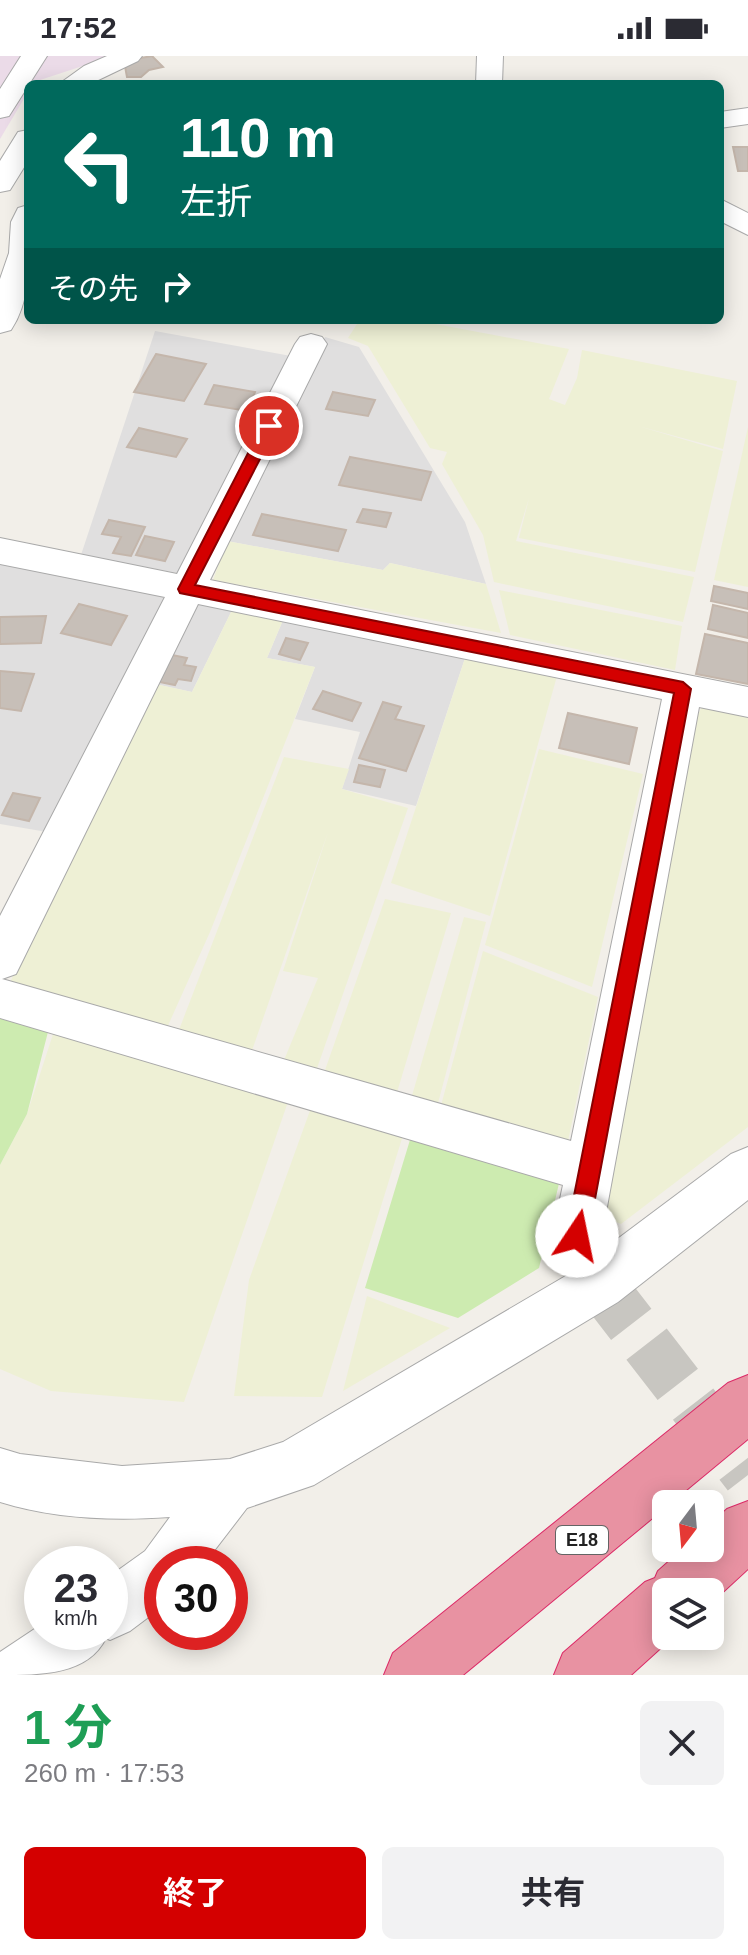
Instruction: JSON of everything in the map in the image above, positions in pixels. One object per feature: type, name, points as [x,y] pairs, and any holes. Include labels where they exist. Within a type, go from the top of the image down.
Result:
[{"type":"highway","name":"E18","points":[[415,1675],[748,1403]]},
{"type":"highway","points":[[695,1578],[748,1530]]},
{"type":"highway","points":[[585,1675],[652,1615]]},
{"type":"street","points":[[0,110],[34,56]]},
{"type":"street","points":[[78,80],[129,56]]},
{"type":"street","points":[[489,80],[490,56]]},
{"type":"street","points":[[724,119],[748,116]]},
{"type":"street","points":[[0,184],[24,145]]},
{"type":"street","points":[[724,211],[748,226]]},
{"type":"street","points":[[0,323],[24,253]]},
{"type":"street","points":[[0,960],[311,344]]},
{"type":"street","points":[[0,551],[748,702]]},
{"type":"street","points":[[600,1284],[577,1236],[683,689]]},
{"type":"street","points":[[0,998],[590,1170]]},
{"type":"street","points":[[0,1475],[20,1481],[122,1493],[230,1486],[295,1466],[600,1284],[748,1170]]},
{"type":"street","points":[[182,1546],[230,1486]]},
{"type":"street","points":[[18,1675],[54,1650]]},
{"type":"shaded area","points":[[0,56],[113,56],[40,80],[24,80],[24,99],[0,139]]},
{"type":"shaded area","points":[[155,331],[291,356],[182,574],[81,555]]},
{"type":"shaded area","points":[[325,337],[359,347],[465,522],[486,584],[390,563],[383,570],[227,541]]},
{"type":"shaded area","points":[[0,563],[170,594],[47,832],[0,824]]},
{"type":"shaded area","points":[[188,601],[232,610],[192,692],[146,682]]},
{"type":"shaded area","points":[[283,620],[466,655],[416,806],[342,789],[360,732],[295,719],[315,667],[267,658]]},
{"type":"green space","points":[[357,324],[435,324],[569,349],[549,399],[565,405],[577,378],[582,350],[737,381],[723,449],[638,426],[723,451],[695,572],[519,538],[529,498],[516,541],[694,577],[683,622],[494,582],[483,535],[442,464],[447,452],[430,448],[368,346],[348,338]]},
{"type":"green space","points":[[748,427],[748,587],[714,580]]},
{"type":"green space","points":[[227,541],[383,570],[390,563],[486,584],[501,633],[213,580]]},
{"type":"green space","points":[[499,590],[682,626],[675,670],[510,635]]},
{"type":"green space","points":[[232,610],[283,620],[267,658],[315,667],[210,932],[166,1030],[8,987],[146,682],[192,692]]},
{"type":"green space","points":[[466,655],[557,676],[490,916],[391,883]]},
{"type":"green space","points":[[703,704],[748,715],[748,1127],[621,1224],[601,1216],[698,715]]},
{"type":"green space","points":[[539,749],[643,774],[592,987],[485,945]]},
{"type":"green space","points":[[284,757],[349,769],[342,789],[408,808],[315,1074],[282,1065],[318,978],[283,971],[328,832],[249,1059],[177,1035]]},
{"type":"green space","points":[[385,899],[451,913],[395,1099],[324,1073]]},
{"type":"green space","points":[[464,917],[486,922],[437,1107],[411,1099]]},
{"type":"green space","points":[[483,951],[598,997],[567,1146],[440,1109]]},
{"type":"green space","points":[[0,1010],[50,1024],[27,1114],[0,1165]]},
{"type":"green space","points":[[56,1025],[290,1096],[184,1402],[51,1391],[0,1369],[0,1165],[27,1114]]},
{"type":"green space","points":[[312,1105],[404,1132],[322,1397],[234,1396],[249,1280]]},
{"type":"green space","points":[[413,1130],[561,1175],[539,1268],[458,1318],[365,1288]]},
{"type":"green space","points":[[367,1296],[450,1328],[343,1391]]},
{"type":"building","points":[[152,56],[163,67],[149,70],[141,77],[127,77],[124,61]]},
{"type":"building","points":[[733,147],[748,147],[748,171],[738,171]]},
{"type":"building","points":[[156,354],[206,364],[184,401],[134,392]]},
{"type":"building","points":[[214,385],[255,392],[247,411],[205,404]]},
{"type":"building","points":[[333,392],[375,400],[368,416],[326,409]]},
{"type":"building","points":[[139,428],[187,439],[176,457],[127,447]]},
{"type":"building","points":[[350,457],[431,472],[421,500],[339,485]]},
{"type":"building","points":[[363,509],[391,513],[386,527],[357,522]]},
{"type":"building","points":[[262,514],[346,530],[338,551],[253,535]]},
{"type":"building","points":[[109,520],[145,527],[131,556],[113,553],[121,537],[102,534]]},
{"type":"building","points":[[145,536],[174,542],[165,561],[136,555]]},
{"type":"building","points":[[714,586],[748,593],[748,609],[711,601]]},
{"type":"building","points":[[79,604],[127,616],[111,645],[61,633]]},
{"type":"building","points":[[713,605],[748,613],[748,638],[708,629]]},
{"type":"building","points":[[46,616],[41,643],[0,644],[0,617]]},
{"type":"building","points":[[705,634],[748,643],[748,684],[696,674]]},
{"type":"building","points":[[286,638],[308,643],[300,660],[279,654]]},
{"type":"building","points":[[167,654],[187,658],[184,665],[196,667],[191,681],[178,679],[175,685],[155,681]]},
{"type":"building","points":[[0,671],[34,674],[21,711],[0,708]]},
{"type":"building","points":[[323,691],[361,703],[352,721],[313,709]]},
{"type":"building","points":[[383,702],[401,707],[395,719],[424,726],[406,771],[359,758]]},
{"type":"building","points":[[568,713],[637,728],[629,764],[559,748]]},
{"type":"building","points":[[359,765],[385,770],[380,787],[354,782]]},
{"type":"building","points":[[13,793],[40,798],[29,821],[2,815]]},
{"type":"tunnel","points":[[600,1284],[748,1475]]},
{"type":"route","points":[[269,426],[185,589],[683,689],[577,1236]]}]
